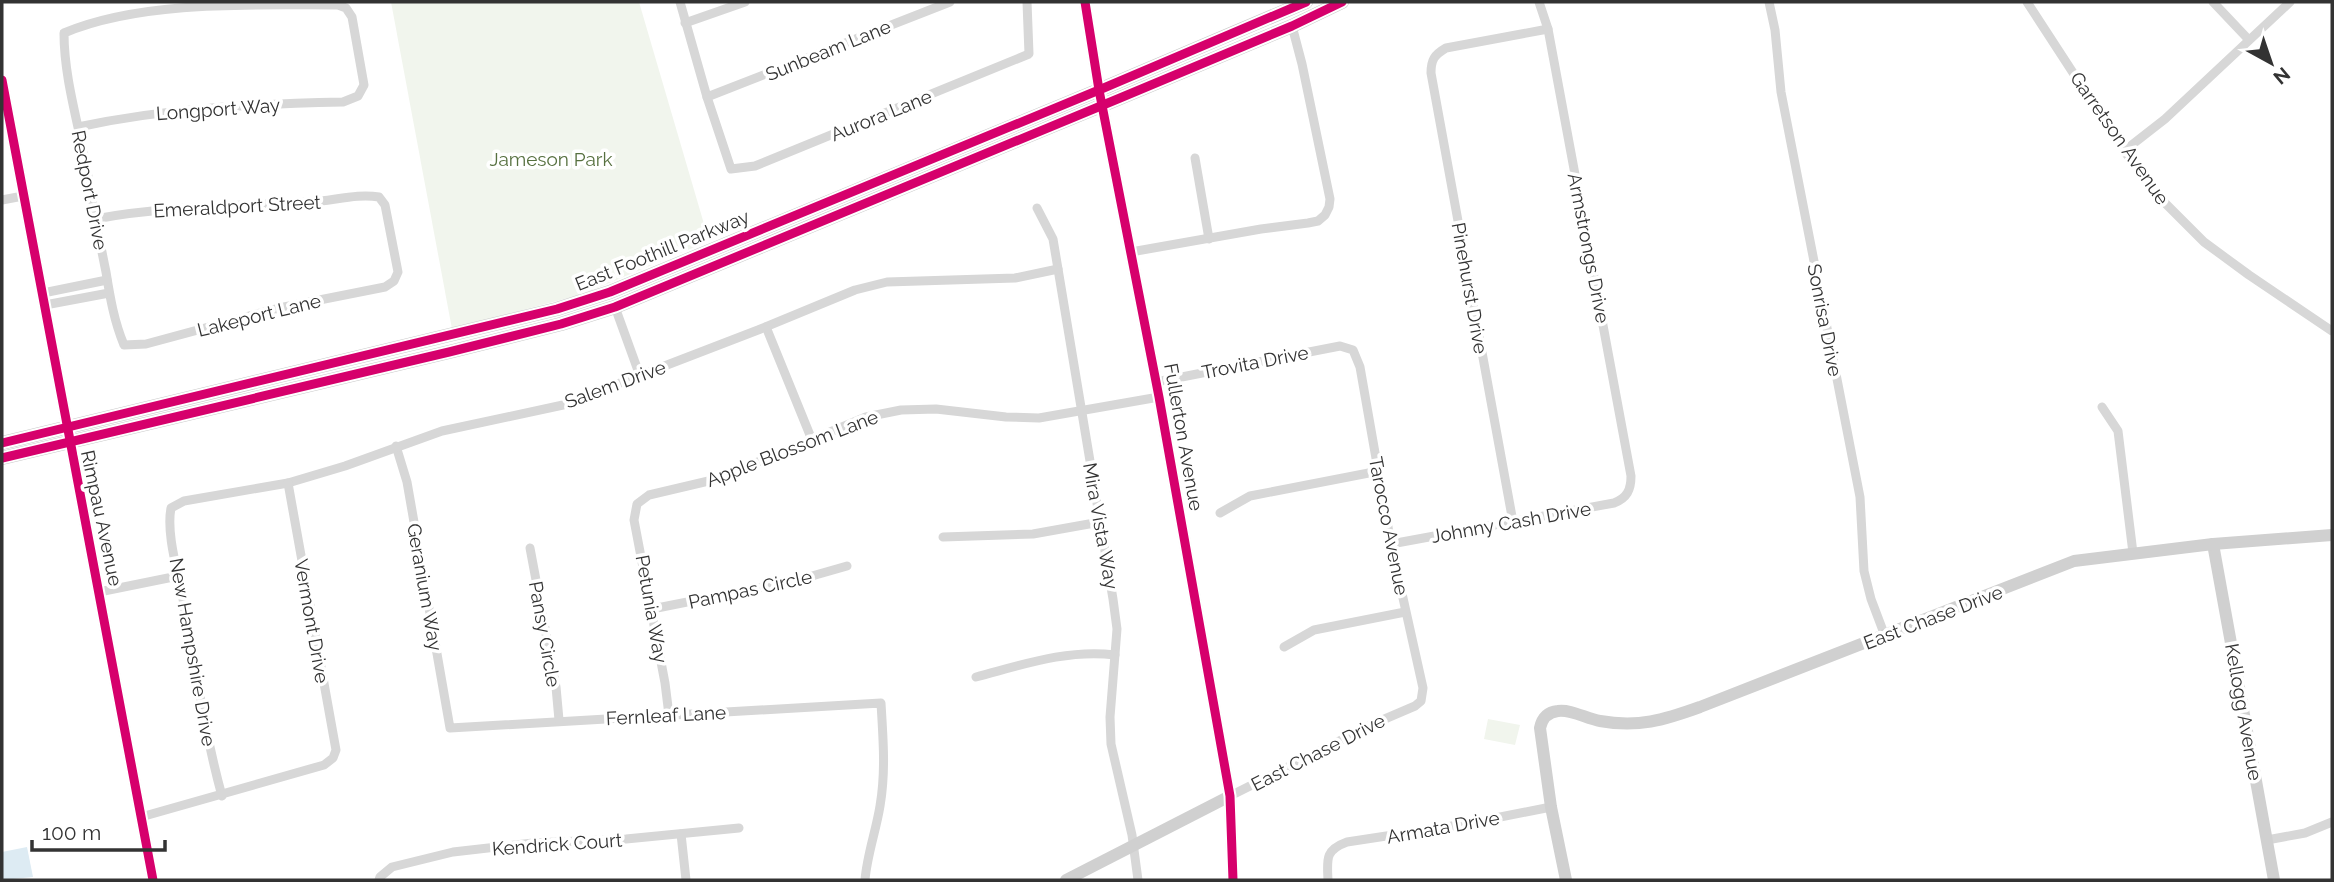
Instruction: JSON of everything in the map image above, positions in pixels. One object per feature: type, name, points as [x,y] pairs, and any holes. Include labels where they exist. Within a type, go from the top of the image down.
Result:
[{"type":"main road","name":"Fullerton Avenue","points":[[1085,2],[1230,796],[1233,880]]},
{"type":"main road","name":"East Foothill Parkway","points":[[2,458],[67,435],[557,309],[610,292],[1306,2]]},
{"type":"main road","name":"East Foothill Parkway","points":[[2,443],[67,435],[474,346],[615,307],[1292,26],[1342,2]]},
{"type":"main road","name":"Rimpau Avenue","points":[[2,80],[153,880]]},
{"type":"main road","name":"East Chase Drive","points":[[1551,807],[1540,728],[1545,716],[1560,710],[1598,721],[1653,723],[1885,636],[2074,561],[2133,552],[2332,535]]},
{"type":"main road","name":"Kellogg Avenue","points":[[2213,544],[2274,880]]},
{"type":"main road","name":"East Chase Drive","points":[[1066,880],[1230,796]]},
{"type":"main road","points":[[1551,807],[1566,880]]},
{"type":"street","points":[[680,2],[707,97]]},
{"type":"street","points":[[685,23],[745,2]]},
{"type":"street","name":"Sunbeam Lane","points":[[707,97],[950,2]]},
{"type":"street","name":"Aurora Lane","points":[[707,97],[731,169],[755,166],[1029,54],[1027,2]]},
{"type":"street","name":"Armstrongs Drive","points":[[1539,2],[1548,29],[1632,477],[1628,494]]},
{"type":"street","name":"Sonrisa Drive","points":[[1769,2],[1775,30],[1781,92],[1860,497],[1864,570],[1871,599],[1885,636]]},
{"type":"street","name":"Garretson Avenue","points":[[2027,2],[2124,151],[2165,203],[2204,242],[2332,331]]},
{"type":"street","points":[[2213,2],[2249,40]]},
{"type":"street","points":[[2124,151],[2165,120],[2290,2]]},
{"type":"street","name":"Longport Way","points":[[78,127],[139,114],[241,104],[343,102],[358,96],[364,85],[352,17],[346,8],[338,5],[191,5]]},
{"type":"street","name":"Redport Drive","points":[[124,345],[115,323],[109,293],[64,53],[64,33],[81,26],[138,13],[191,5]]},
{"type":"street","points":[[1130,252],[1308,223],[1325,215],[1329,199],[1292,26]]},
{"type":"street","name":"Pinehurst Drive","points":[[1513,522],[1431,63],[1435,54],[1446,48],[1548,29]]},
{"type":"street","points":[[1195,158],[1209,239]]},
{"type":"street","name":"Emeraldport Street","points":[[95,219],[136,211],[326,201],[369,195],[379,197],[385,205],[398,272],[394,281]]},
{"type":"street","points":[[2,200],[23,196]]},
{"type":"street","name":"Mira Vista Way","points":[[1037,208],[1053,239],[1117,629],[1111,744],[1138,880]]},
{"type":"street","name":"Salem Drive","points":[[171,508],[184,501],[288,484],[442,431],[563,405],[855,290],[887,282],[1015,278],[1058,268]]},
{"type":"street","points":[[44,299],[107,280]]},
{"type":"street","name":"Lakeport Lane","points":[[124,345],[146,344],[279,308],[385,287],[394,281]]},
{"type":"street","points":[[44,299],[109,293]]},
{"type":"street","points":[[615,307],[640,376]]},
{"type":"street","points":[[766,327],[812,440]]},
{"type":"street","name":"Trovita Drive","points":[[1156,382],[1340,346],[1353,350]]},
{"type":"street","name":"Tarocco Avenue","points":[[1353,350],[1360,367],[1391,544],[1423,688],[1421,701]]},
{"type":"street","name":"Apple Blossom Lane","points":[[637,504],[649,495],[717,479],[866,417],[901,410],[936,409],[1039,418],[1159,397]]},
{"type":"street","points":[[2102,407],[2118,431],[2133,552]]},
{"type":"street","name":"Geranium Way","points":[[396,446],[407,482],[450,728]]},
{"type":"street","points":[[1220,513],[1250,496],[1379,471]]},
{"type":"street","name":"Vermont Drive","points":[[222,796],[324,765],[333,758],[336,750],[288,484]]},
{"type":"street","name":"Johnny Cash Drive","points":[[1391,544],[1614,503],[1628,494]]},
{"type":"street","name":"Petunia Way","points":[[637,504],[634,520],[666,683],[668,715]]},
{"type":"street","name":"New Hampshire Drive","points":[[171,508],[168,520],[213,764],[222,796]]},
{"type":"street","points":[[943,537],[1034,534],[1100,522]]},
{"type":"street","name":"Pansy Circle","points":[[530,548],[556,687],[559,720]]},
{"type":"street","name":"Pampas Circle","points":[[652,609],[798,580],[848,566]]},
{"type":"street","points":[[99,592],[178,576]]},
{"type":"street","points":[[1284,647],[1314,630],[1405,612]]},
{"type":"street","points":[[976,677],[1053,657],[1090,652],[1115,655]]},
{"type":"street","name":"East Chase Drive","points":[[1230,796],[1421,701]]},
{"type":"street","name":"Fernleaf Lane","points":[[450,728],[881,703],[885,762],[880,807],[865,880]]},
{"type":"street","points":[[141,817],[222,796]]},
{"type":"street","name":"Armata Drive","points":[[1328,880],[1327,858],[1335,847],[1347,842],[1465,824],[1551,807]]},
{"type":"street","points":[[2267,840],[2305,832],[2332,822]]},
{"type":"street","name":"Kendrick Court","points":[[379,878],[392,867],[453,852],[533,843],[626,839],[740,828]]},
{"type":"street","points":[[681,834],[686,880]]},
{"type":"green space","name":"Jameson Park","points":[[391,2],[639,2],[709,241],[583,294],[452,329]]},
{"type":"green space","points":[[1488,719],[1520,725],[1515,745],[1484,739]]},
{"type":"shaded area","points":[[27,847],[33,877],[2,880],[2,852]]},
{"type":"cycle path","points":[[1085,2],[1230,796],[1233,880]]},
{"type":"cycle path","points":[[2,443],[557,309],[610,292],[1306,2]]},
{"type":"cycle path","points":[[2,458],[449,352],[561,324],[615,307],[1292,26],[1342,2]]},
{"type":"cycle path","points":[[2,80],[153,880]]}]
